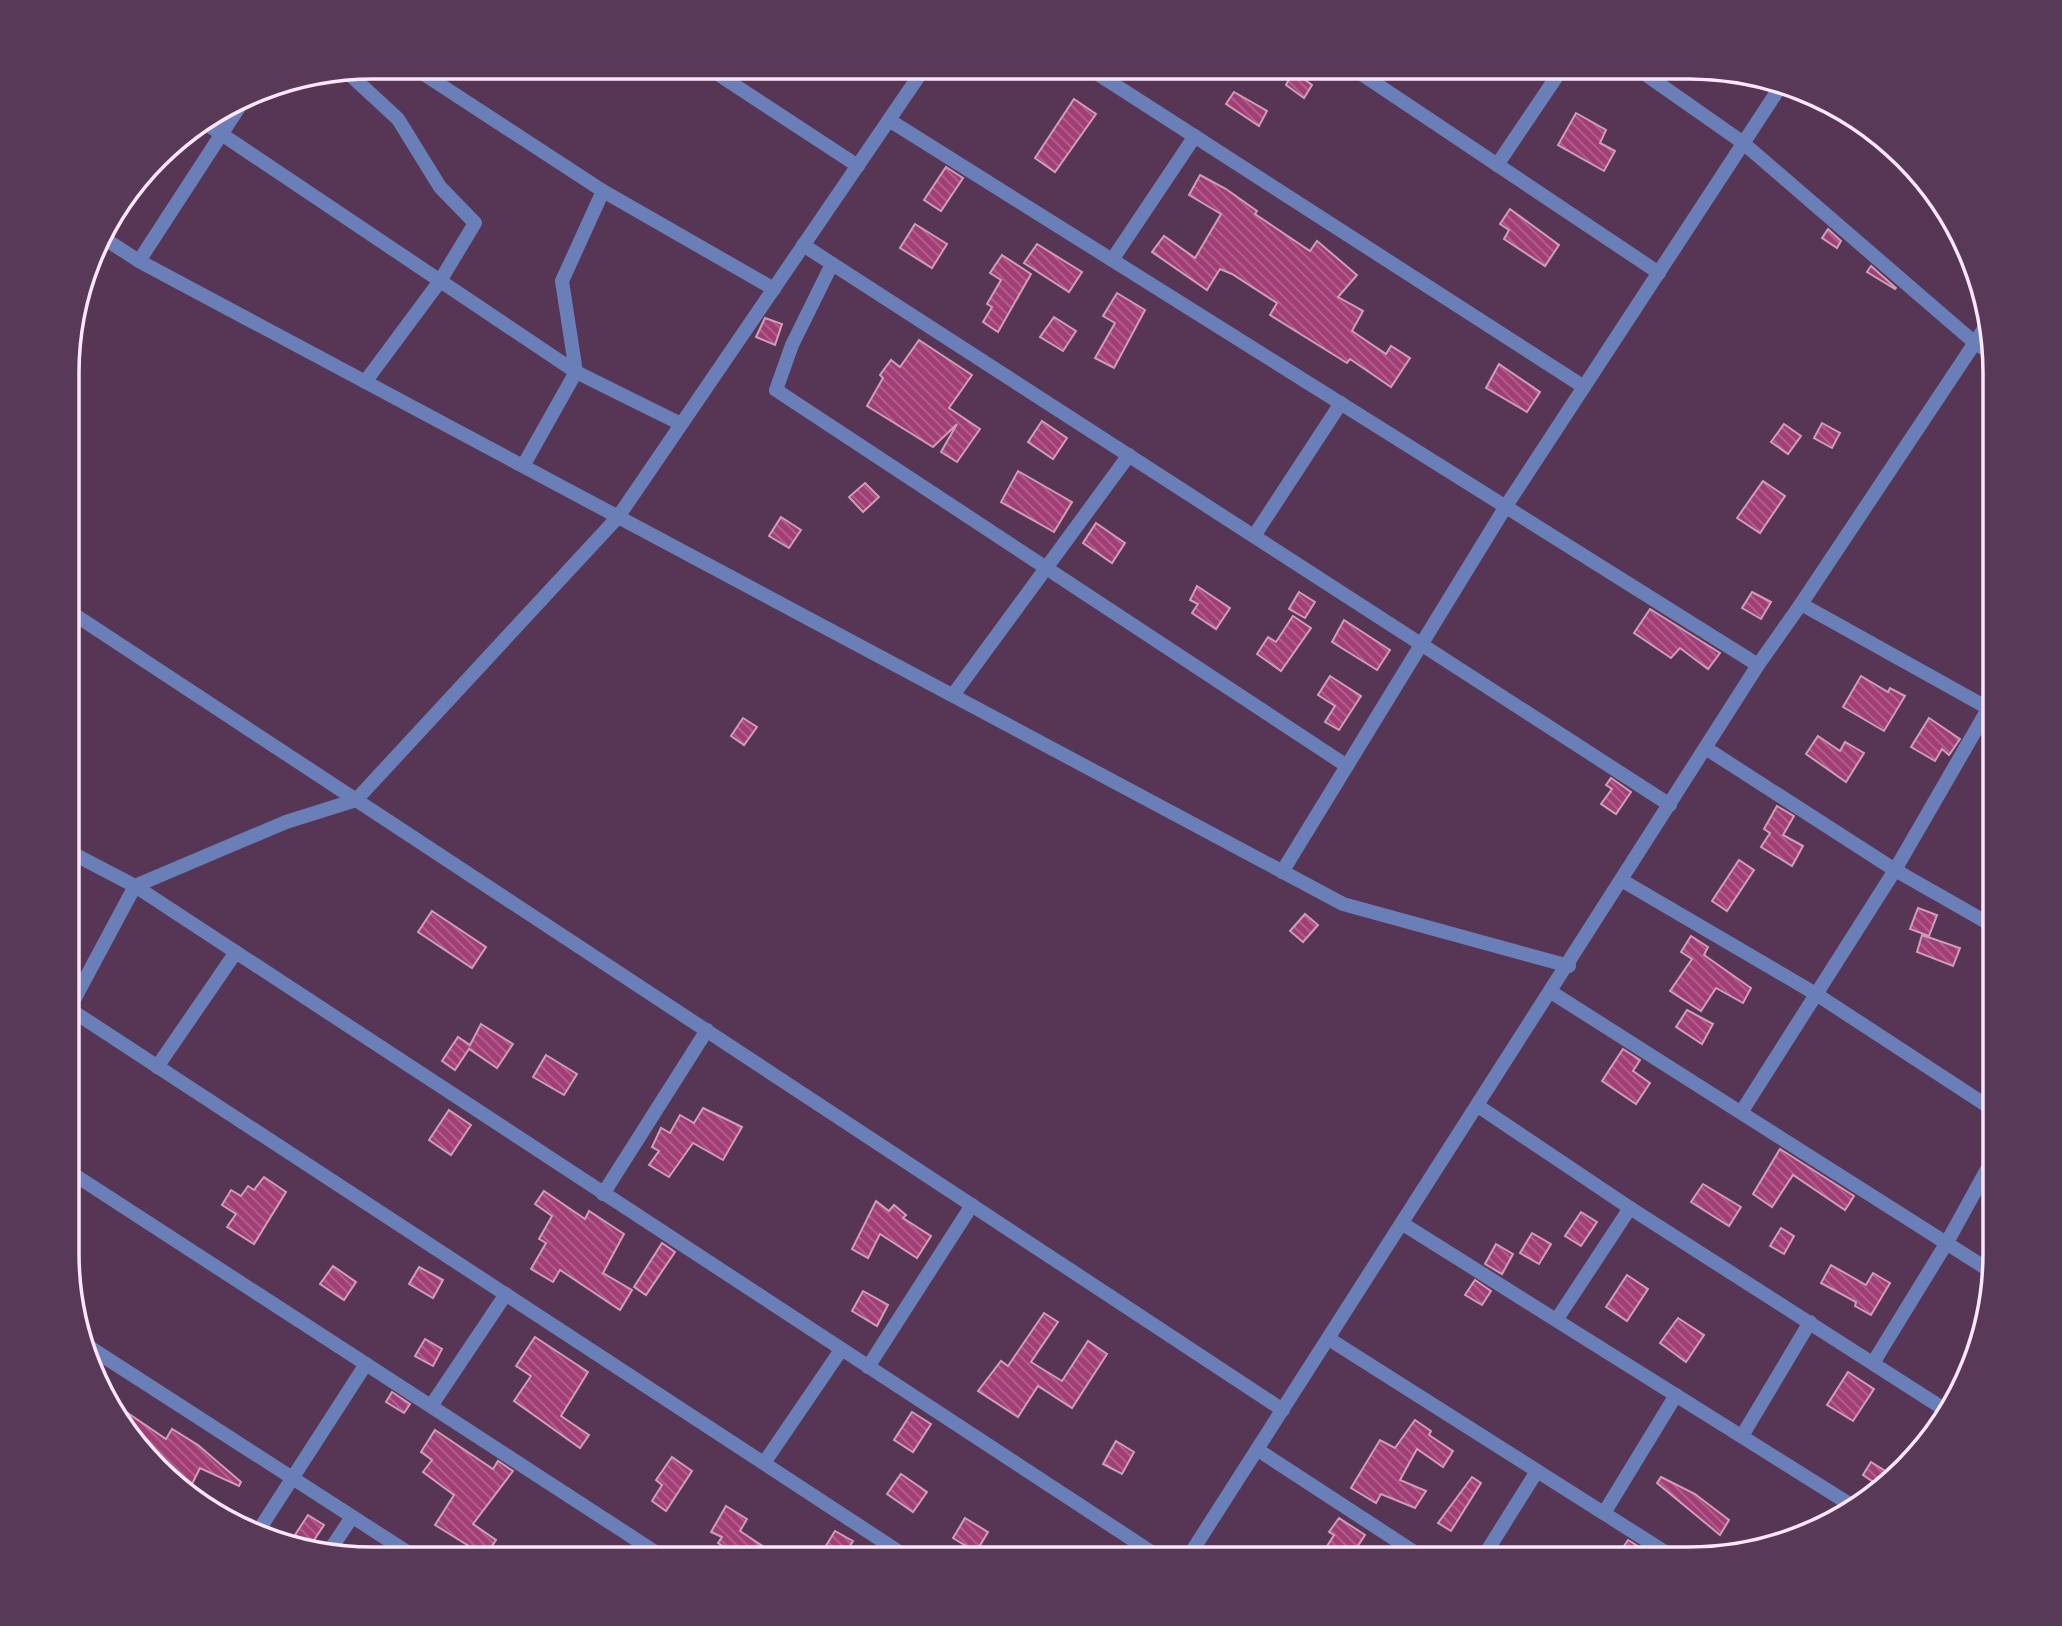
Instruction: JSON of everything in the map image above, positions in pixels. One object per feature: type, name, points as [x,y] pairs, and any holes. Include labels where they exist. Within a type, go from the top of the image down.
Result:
[{"type":"street","points":[[355,79],[398,118],[440,187],[475,223],[440,281],[365,382]]},
{"type":"street","points":[[433,79],[603,191],[774,289]]},
{"type":"street","points":[[725,79],[858,166]]},
{"type":"street","points":[[79,990],[135,886],[286,822],[356,800],[618,517],[917,79]]},
{"type":"street","points":[[1106,79],[1584,387]]},
{"type":"street","points":[[1369,79],[1659,273]]},
{"type":"street","points":[[1497,165],[1555,79]]},
{"type":"street","points":[[1652,79],[1742,142],[1982,347]]},
{"type":"street","points":[[1282,872],[1506,506],[1777,92]]},
{"type":"street","points":[[139,261],[234,114]]},
{"type":"street","points":[[889,120],[1758,665]]},
{"type":"street","points":[[211,127],[576,372],[681,424]]},
{"type":"street","points":[[1112,260],[1195,136]]},
{"type":"street","points":[[523,466],[576,372],[562,281],[603,191]]},
{"type":"street","points":[[110,242],[139,261],[1343,904],[1569,966]]},
{"type":"street","points":[[803,245],[1670,805]]},
{"type":"street","points":[[832,264],[792,345],[776,390],[1347,766]]},
{"type":"street","points":[[1196,1547],[1569,966],[1758,665],[1981,334]]},
{"type":"street","points":[[1254,536],[1341,403]]},
{"type":"street","points":[[953,695],[1129,455]]},
{"type":"street","points":[[1801,604],[1983,705]]},
{"type":"street","points":[[79,618],[1283,1410]]},
{"type":"street","points":[[1742,1111],[1895,870],[1983,725]]},
{"type":"street","points":[[1707,749],[1895,870],[1983,920]]},
{"type":"street","points":[[79,857],[135,886],[1144,1547]]},
{"type":"street","points":[[1623,881],[1816,994],[1983,1103]]},
{"type":"street","points":[[157,1067],[236,952]]},
{"type":"street","points":[[1551,992],[1983,1267]]},
{"type":"street","points":[[79,1015],[892,1547]]},
{"type":"street","points":[[603,1194],[707,1030]]},
{"type":"street","points":[[1478,1106],[1630,1208],[1940,1407]]},
{"type":"street","points":[[1872,1363],[1946,1244],[1983,1177]]},
{"type":"street","points":[[79,1178],[643,1547]]},
{"type":"street","points":[[868,1367],[972,1205]]},
{"type":"street","points":[[1557,1320],[1630,1208]]},
{"type":"street","points":[[1403,1224],[1846,1502]]},
{"type":"street","points":[[431,1406],[506,1294]]},
{"type":"street","points":[[1742,1436],[1810,1322]]},
{"type":"street","points":[[1329,1339],[1654,1547]]},
{"type":"street","points":[[764,1463],[841,1350]]},
{"type":"street","points":[[95,1351],[399,1547]]},
{"type":"street","points":[[262,1526],[366,1364]]},
{"type":"street","points":[[1604,1514],[1676,1395]]},
{"type":"street","points":[[1258,1450],[1407,1547]]},
{"type":"street","points":[[1490,1547],[1537,1471]]},
{"type":"street","points":[[333,1545],[352,1517]]},
{"type":"building","points":[[1289,79],[1304,79],[1312,85],[1304,98],[1286,85]]},
{"type":"building","points":[[1234,92],[1267,111],[1259,126],[1226,104]]},
{"type":"building","points":[[1074,99],[1096,114],[1055,172],[1035,158]]},
{"type":"building","points":[[1576,113],[1606,130],[1600,143],[1615,151],[1604,171],[1558,145]]},
{"type":"building","points":[[946,167],[963,178],[941,211],[924,200]]},
{"type":"building","points":[[1200,175],[1226,189],[1257,211],[1255,214],[1310,251],[1317,241],[1357,275],[1338,297],[1363,311],[1352,331],[1386,354],[1391,346],[1410,358],[1391,387],[1350,359],[1347,363],[1270,315],[1277,303],[1232,274],[1220,269],[1207,290],[1152,252],[1164,236],[1195,258],[1221,214],[1189,195]]},
{"type":"building","points":[[1510,209],[1559,245],[1545,266],[1504,239],[1509,230],[1500,224]]},
{"type":"building","points":[[915,224],[947,244],[932,268],[900,248]]},
{"type":"building","points":[[1828,229],[1841,241],[1837,248],[1822,238]]},
{"type":"building","points":[[1037,244],[1082,272],[1069,292],[1024,263]]},
{"type":"building","points":[[1002,255],[1031,274],[998,332],[983,322],[992,307],[987,304],[1001,280],[990,273]]},
{"type":"building","points":[[1871,266],[1896,288],[1867,272]]},
{"type":"building","points":[[1117,293],[1145,310],[1114,368],[1095,358],[1115,323],[1103,316]]},
{"type":"building","points":[[1054,317],[1076,331],[1063,351],[1040,337]]},
{"type":"building","points":[[765,318],[782,324],[775,345],[756,337]]},
{"type":"building","points":[[919,340],[972,375],[949,408],[980,429],[957,462],[941,452],[957,424],[933,447],[867,406],[883,378],[880,375],[891,360],[900,367]]},
{"type":"building","points":[[1499,364],[1540,392],[1527,412],[1486,388]]},
{"type":"building","points":[[1042,421],[1067,438],[1053,459],[1028,442]]},
{"type":"building","points":[[1822,423],[1840,433],[1832,448],[1814,438]]},
{"type":"building","points":[[1784,424],[1801,436],[1788,454],[1771,442]]},
{"type":"building","points":[[1018,471],[1072,502],[1054,532],[1001,502]]},
{"type":"building","points":[[1763,481],[1785,496],[1760,533],[1737,518]]},
{"type":"building","points":[[865,483],[879,497],[863,512],[849,497]]},
{"type":"building","points":[[781,517],[801,530],[789,548],[769,536]]},
{"type":"building","points":[[1096,523],[1125,543],[1112,563],[1083,543]]},
{"type":"building","points":[[1197,586],[1230,608],[1216,629],[1192,613],[1198,604],[1190,600]]},
{"type":"building","points":[[1299,592],[1315,602],[1305,618],[1289,609]]},
{"type":"building","points":[[1752,592],[1771,602],[1761,619],[1742,608]]},
{"type":"building","points":[[1650,609],[1720,653],[1708,669],[1680,648],[1671,658],[1634,633]]},
{"type":"building","points":[[1293,616],[1311,628],[1281,671],[1257,654],[1268,637],[1276,642]]},
{"type":"building","points":[[1344,620],[1390,650],[1377,670],[1332,642]]},
{"type":"building","points":[[1330,676],[1361,696],[1339,730],[1325,722],[1335,706],[1318,695]]},
{"type":"building","points":[[1861,676],[1888,692],[1890,688],[1905,696],[1884,731],[1843,707]]},
{"type":"building","points":[[743,718],[757,727],[744,745],[731,736]]},
{"type":"building","points":[[1929,718],[1960,739],[1949,755],[1942,749],[1935,761],[1911,747]]},
{"type":"building","points":[[1818,736],[1840,751],[1845,742],[1864,753],[1846,782],[1806,754]]},
{"type":"building","points":[[1611,778],[1631,792],[1616,814],[1601,804],[1612,789],[1606,785]]},
{"type":"building","points":[[1777,806],[1794,816],[1783,835],[1803,846],[1792,866],[1761,847],[1770,833],[1764,829]]},
{"type":"building","points":[[1739,860],[1754,870],[1727,911],[1712,901]]},
{"type":"building","points":[[1918,908],[1937,915],[1929,936],[1910,929]]},
{"type":"building","points":[[432,911],[486,947],[472,968],[418,932]]},
{"type":"building","points":[[1305,914],[1318,925],[1303,942],[1290,931]]},
{"type":"building","points":[[1922,935],[1960,948],[1953,966],[1917,952]]},
{"type":"building","points":[[1691,936],[1708,947],[1704,955],[1751,988],[1743,1003],[1716,988],[1701,1011],[1670,991],[1692,959],[1681,952]]},
{"type":"building","points":[[1687,1010],[1713,1024],[1702,1044],[1676,1027]]},
{"type":"building","points":[[481,1024],[513,1044],[497,1068],[469,1049],[455,1070],[442,1061],[458,1037],[470,1045]]},
{"type":"building","points":[[1623,1049],[1640,1060],[1633,1071],[1650,1083],[1636,1104],[1602,1081]]},
{"type":"building","points":[[546,1055],[577,1074],[564,1095],[533,1077]]},
{"type":"building","points":[[703,1108],[742,1127],[723,1160],[693,1143],[669,1177],[649,1165],[659,1151],[652,1147],[661,1128],[670,1133],[680,1115],[694,1123]]},
{"type":"building","points":[[449,1110],[471,1125],[451,1155],[429,1140]]},
{"type":"building","points":[[1780,1149],[1854,1196],[1845,1210],[1793,1175],[1772,1207],[1753,1194]]},
{"type":"building","points":[[264,1177],[286,1192],[254,1244],[227,1227],[236,1214],[222,1205],[231,1190],[241,1196],[248,1186],[254,1190]]},
{"type":"building","points":[[1703,1184],[1741,1207],[1729,1226],[1691,1202]]},
{"type":"building","points":[[544,1191],[585,1219],[589,1211],[624,1234],[603,1273],[632,1290],[620,1310],[560,1270],[553,1282],[531,1269],[546,1243],[539,1239],[552,1216],[535,1204]]},
{"type":"building","points":[[876,1201],[889,1211],[894,1205],[906,1215],[903,1218],[931,1236],[917,1258],[880,1234],[868,1258],[852,1249]]},
{"type":"building","points":[[1581,1212],[1597,1222],[1581,1246],[1565,1236]]},
{"type":"building","points":[[1781,1228],[1794,1236],[1784,1254],[1770,1246]]},
{"type":"building","points":[[1532,1233],[1551,1244],[1539,1264],[1520,1253]]},
{"type":"building","points":[[662,1243],[675,1252],[646,1295],[634,1287]]},
{"type":"building","points":[[1496,1244],[1513,1254],[1502,1274],[1485,1264]]},
{"type":"building","points":[[1831,1265],[1866,1285],[1873,1273],[1890,1283],[1871,1315],[1855,1306],[1856,1302],[1821,1283]]},
{"type":"building","points":[[333,1266],[356,1282],[344,1300],[320,1284]]},
{"type":"building","points":[[419,1267],[443,1280],[433,1298],[409,1284]]},
{"type":"building","points":[[1627,1275],[1648,1289],[1627,1321],[1606,1307]]},
{"type":"building","points":[[1475,1280],[1491,1291],[1482,1305],[1465,1295]]},
{"type":"building","points":[[863,1291],[888,1305],[877,1326],[852,1311]]},
{"type":"building","points":[[1044,1313],[1058,1322],[1031,1362],[1062,1381],[1088,1341],[1107,1354],[1072,1408],[1038,1386],[1018,1417],[978,1391],[1001,1361],[1008,1366]]},
{"type":"building","points":[[1678,1318],[1704,1335],[1686,1362],[1660,1343]]},
{"type":"building","points":[[535,1337],[588,1372],[561,1416],[589,1435],[580,1448],[514,1401],[531,1376],[516,1366]]},
{"type":"building","points":[[425,1339],[442,1349],[433,1366],[415,1356]]},
{"type":"building","points":[[1848,1372],[1874,1389],[1853,1421],[1827,1405]]},
{"type":"building","points":[[392,1392],[410,1404],[404,1413],[386,1402]]},
{"type":"building","points":[[124,1411],[166,1439],[172,1429],[198,1445],[241,1482],[239,1486],[200,1468],[192,1484],[152,1447]]},
{"type":"building","points":[[912,1412],[931,1424],[913,1452],[894,1440]]},
{"type":"building","points":[[1415,1420],[1431,1431],[1429,1435],[1453,1451],[1443,1467],[1417,1449],[1400,1480],[1426,1491],[1415,1508],[1381,1494],[1376,1503],[1351,1488],[1380,1440],[1395,1448]]},
{"type":"building","points":[[435,1430],[493,1469],[498,1461],[513,1471],[473,1524],[496,1540],[491,1547],[470,1547],[435,1525],[454,1495],[423,1472],[432,1460],[421,1452]]},
{"type":"building","points":[[1116,1441],[1134,1452],[1122,1474],[1103,1464]]},
{"type":"building","points":[[672,1457],[692,1471],[666,1511],[652,1501],[662,1485],[656,1480]]},
{"type":"building","points":[[1871,1462],[1886,1471],[1874,1482],[1863,1475]]},
{"type":"building","points":[[901,1474],[927,1492],[913,1512],[887,1494]]},
{"type":"building","points":[[1472,1477],[1481,1483],[1451,1531],[1438,1523]]},
{"type":"building","points":[[1661,1477],[1695,1494],[1729,1520],[1720,1535],[1657,1483]]},
{"type":"building","points":[[726,1506],[747,1519],[740,1531],[764,1547],[724,1547],[718,1543],[722,1537],[711,1532]]},
{"type":"building","points":[[308,1515],[324,1525],[313,1541],[294,1536]]},
{"type":"building","points":[[965,1518],[988,1532],[979,1547],[968,1547],[953,1538]]},
{"type":"building","points":[[1339,1518],[1365,1535],[1357,1547],[1326,1547],[1334,1535],[1329,1532]]},
{"type":"building","points":[[835,1531],[853,1541],[849,1547],[825,1547]]},
{"type":"building","points":[[1628,1540],[1639,1547],[1623,1547]]}]
